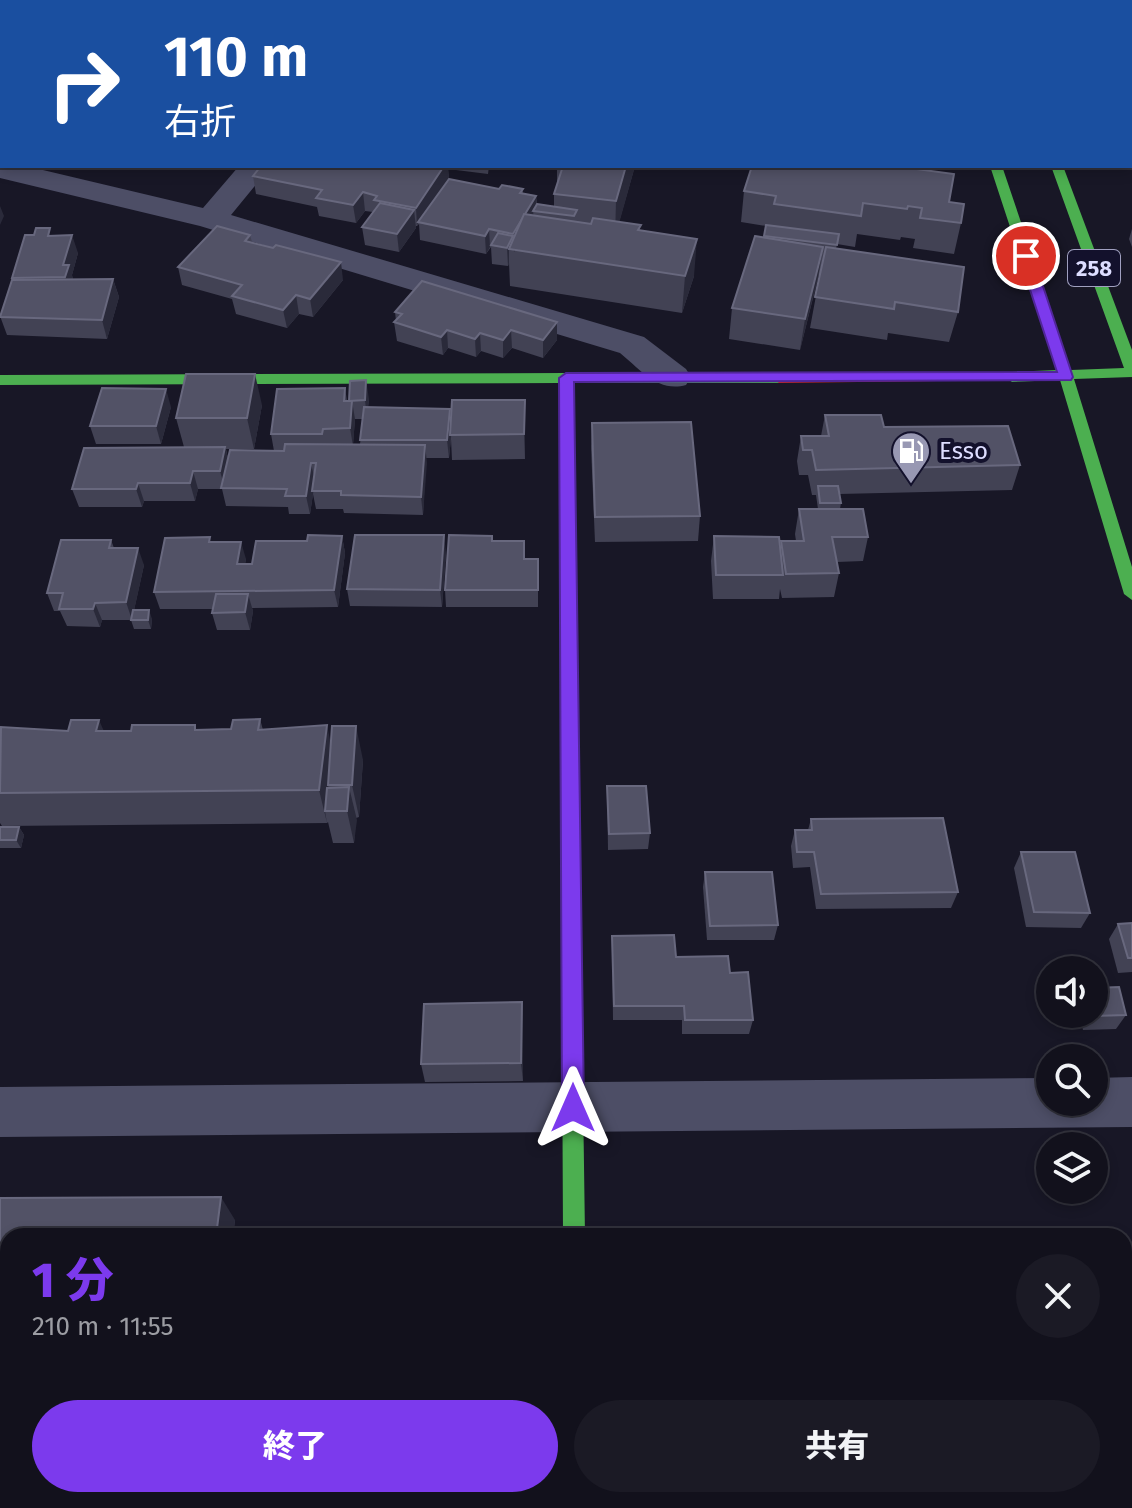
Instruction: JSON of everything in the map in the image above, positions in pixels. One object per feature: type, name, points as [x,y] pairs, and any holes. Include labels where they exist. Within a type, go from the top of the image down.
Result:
[{"type":"main road","name":"258","points":[[997,168],[1066,377],[1132,594]]},
{"type":"main road","name":"258","points":[[1058,168],[1132,371]]},
{"type":"main road","points":[[0,380],[1066,377],[1132,371]]},
{"type":"main road","points":[[566,378],[574,1228]]},
{"type":"street","points":[[210,219],[254,168]]},
{"type":"street","points":[[0,169],[210,219],[632,345],[673,377]]},
{"type":"street","points":[[0,1112],[1132,1102]]},
{"type":"building","points":[[259,168],[443,168],[416,208],[374,200],[377,196],[363,192],[353,205],[316,198],[322,190],[253,176]]},
{"type":"building","points":[[562,168],[625,168],[616,201],[554,194]]},
{"type":"building","points":[[751,168],[909,168],[954,174],[949,202],[964,204],[961,223],[920,218],[922,208],[863,203],[861,216],[774,204],[776,196],[744,191]]},
{"type":"building","points":[[449,179],[499,189],[502,185],[523,189],[520,193],[536,196],[513,234],[489,229],[485,236],[418,222]]},
{"type":"building","points":[[380,203],[414,210],[397,234],[362,227]]},
{"type":"building","points":[[537,204],[577,210],[574,216],[533,211]]},
{"type":"building","points":[[524,214],[591,224],[593,218],[641,225],[638,230],[697,239],[685,276],[509,249]]},
{"type":"building","points":[[766,225],[839,234],[837,245],[764,236]]},
{"type":"building","points":[[217,226],[250,235],[245,241],[273,248],[276,245],[341,262],[310,299],[296,295],[283,310],[232,296],[242,285],[178,267]]},
{"type":"building","points":[[36,228],[50,228],[48,236],[72,235],[63,265],[69,265],[65,277],[12,278],[25,235],[34,235]]},
{"type":"building","points":[[498,233],[513,236],[507,248],[491,245]]},
{"type":"building","points":[[755,236],[823,247],[805,319],[732,308]]},
{"type":"building","points":[[826,247],[964,267],[958,312],[895,302],[894,309],[815,297]]},
{"type":"building","points":[[113,279],[102,320],[0,317],[12,280]]},
{"type":"building","points":[[422,281],[557,322],[543,340],[511,330],[503,340],[480,333],[475,339],[447,330],[441,337],[394,322],[402,314],[395,312]]},
{"type":"building","points":[[186,374],[255,374],[247,418],[176,418]]},
{"type":"building","points":[[366,380],[365,400],[349,401],[350,381]]},
{"type":"building","points":[[102,388],[166,389],[156,426],[90,426]]},
{"type":"building","points":[[345,388],[344,401],[352,401],[350,428],[323,429],[322,434],[271,434],[277,389]]},
{"type":"building","points":[[452,400],[525,400],[524,434],[450,435]]},
{"type":"building","points":[[364,407],[450,409],[447,440],[360,440]]},
{"type":"building","points":[[825,415],[881,415],[884,427],[1008,426],[1020,465],[816,470],[812,450],[803,450],[801,436],[829,436]]},
{"type":"building","points":[[691,422],[700,516],[595,517],[592,423]]},
{"type":"building","points":[[285,444],[425,445],[421,497],[341,495],[341,491],[312,491],[316,463],[311,463],[306,496],[285,496],[287,489],[221,488],[230,450],[284,451]]},
{"type":"building","points":[[225,447],[220,471],[193,471],[190,483],[138,483],[136,489],[72,489],[84,448]]},
{"type":"building","points":[[818,486],[838,486],[841,503],[820,503]]},
{"type":"building","points":[[799,509],[863,509],[868,537],[832,537],[839,573],[786,574],[781,541],[804,541]]},
{"type":"building","points":[[308,535],[342,536],[334,590],[154,592],[165,538],[210,537],[209,542],[241,542],[237,564],[252,564],[256,541],[307,541]]},
{"type":"building","points":[[355,535],[444,535],[440,590],[347,589]]},
{"type":"building","points":[[449,535],[492,536],[492,541],[524,541],[524,559],[538,559],[538,590],[445,590]]},
{"type":"building","points":[[714,536],[779,537],[783,575],[716,575]]},
{"type":"building","points":[[61,540],[111,540],[109,548],[138,548],[126,602],[95,603],[93,609],[59,609],[63,593],[47,593]]},
{"type":"building","points":[[216,594],[248,594],[245,612],[212,613]]},
{"type":"building","points":[[133,610],[149,610],[148,620],[131,620]]},
{"type":"building","points":[[260,719],[258,730],[327,725],[319,790],[0,793],[1,727],[68,731],[71,720],[99,720],[96,731],[131,731],[132,725],[195,725],[195,730],[231,729],[233,720]]},
{"type":"building","points":[[332,726],[356,726],[352,785],[328,785]]},
{"type":"building","points":[[607,786],[646,786],[650,833],[609,834]]},
{"type":"building","points":[[349,787],[347,811],[325,811],[327,788]]},
{"type":"building","points":[[943,818],[958,892],[821,894],[814,852],[797,852],[795,830],[812,830],[811,819]]},
{"type":"building","points":[[0,827],[19,827],[16,840],[0,840]]},
{"type":"building","points":[[1021,852],[1075,852],[1090,913],[1034,912]]},
{"type":"building","points":[[705,872],[772,872],[778,925],[710,926]]},
{"type":"building","points":[[1132,923],[1132,958],[1128,958],[1118,924]]},
{"type":"building","points":[[674,935],[676,957],[728,956],[730,973],[748,972],[753,1020],[685,1020],[684,1006],[614,1006],[612,936]]},
{"type":"building","points":[[1108,987],[1119,987],[1126,1015],[1108,1016]]},
{"type":"building","points":[[522,1002],[521,1063],[421,1064],[424,1004]]},
{"type":"building","points":[[221,1197],[217,1228],[0,1228],[0,1198]]},
{"type":"traffic: fast","points":[[997,168],[1066,377],[1132,594]]},
{"type":"traffic: fast","points":[[1058,168],[1132,369]]},
{"type":"traffic: fast","points":[[1012,377],[1132,372]]},
{"type":"traffic: fast","points":[[566,378],[574,1228]]},
{"type":"traffic: fast","points":[[0,380],[779,378]]},
{"type":"traffic: jam","points":[[779,378],[1012,377]]},
{"type":"place","name":"Esso","points":[[911,485]]},
{"type":"route","points":[[573,1108],[566,378],[1066,377],[1026,256]]}]
